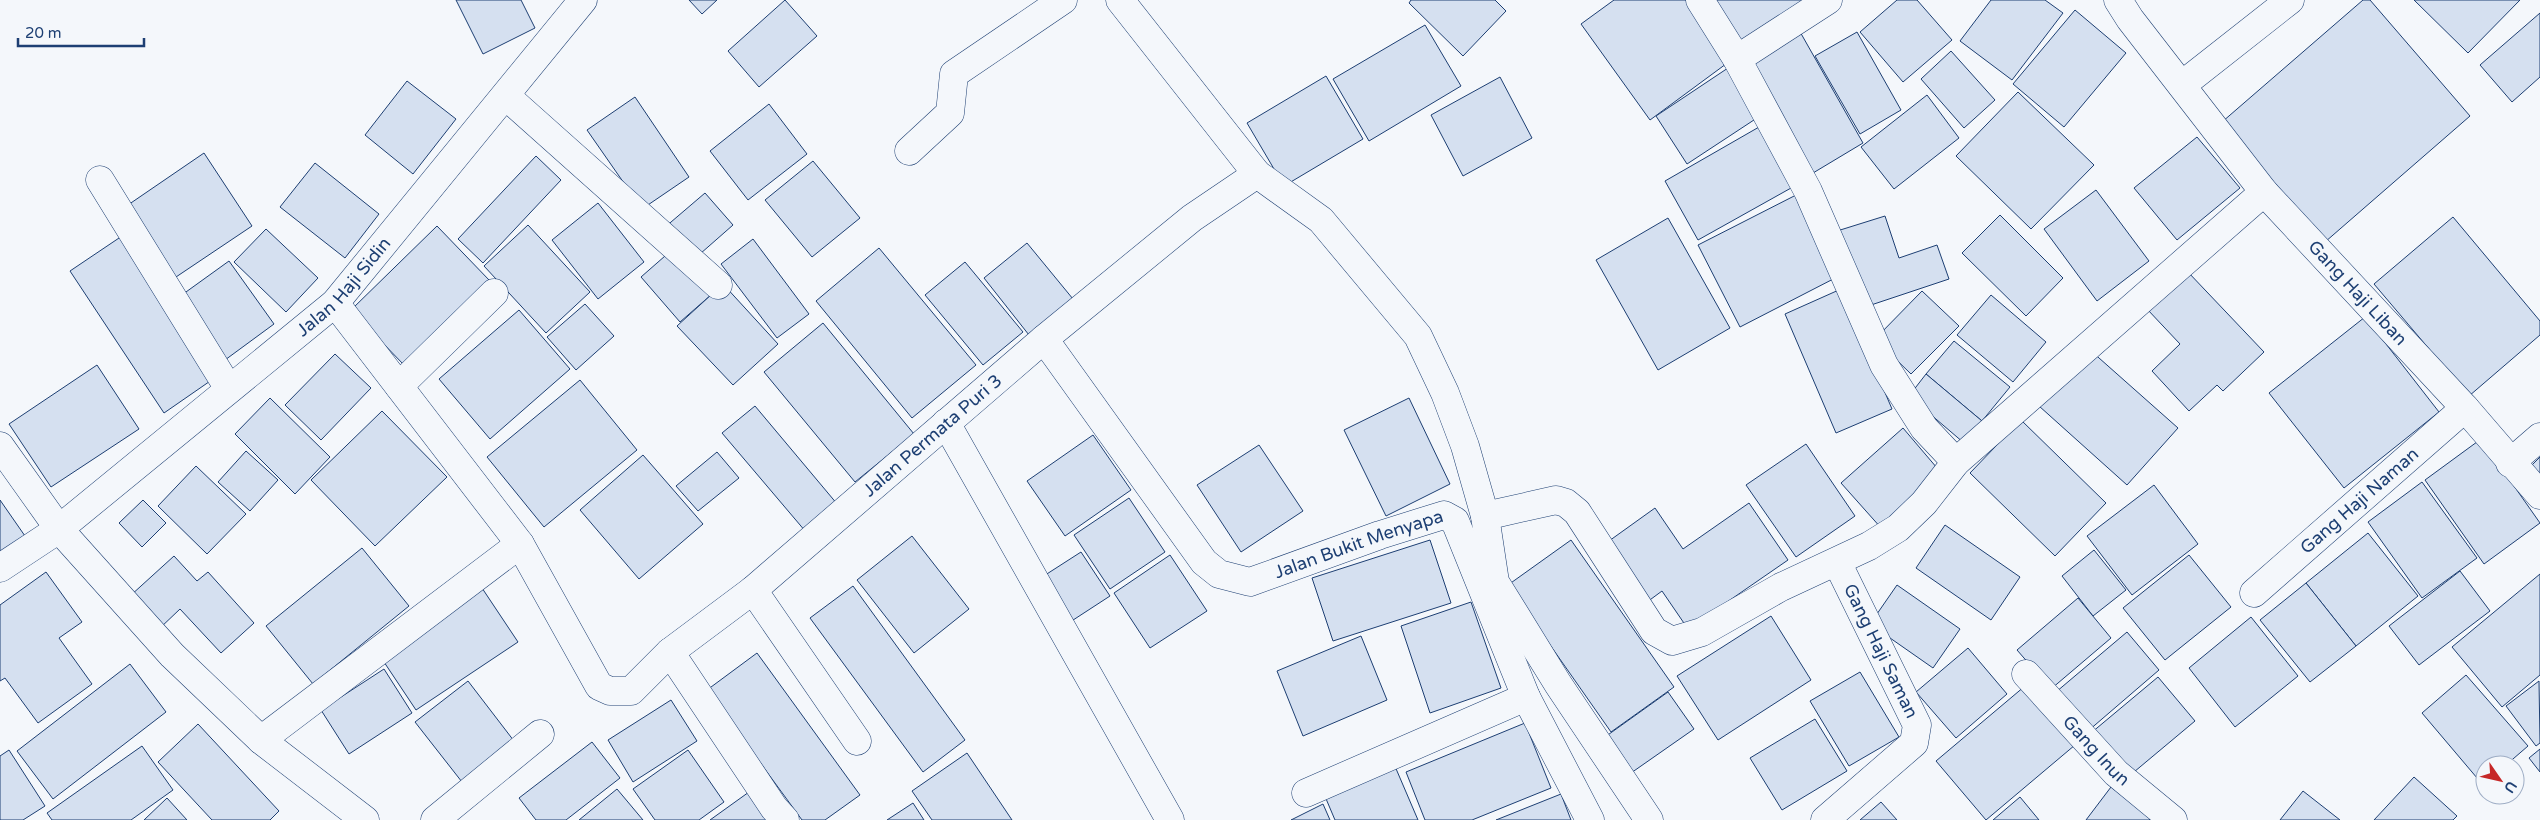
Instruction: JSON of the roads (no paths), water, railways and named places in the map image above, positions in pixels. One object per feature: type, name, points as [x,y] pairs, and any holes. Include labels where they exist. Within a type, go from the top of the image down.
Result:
[{"type":"street","name":"Jalan Haji Sidin","points":[[0,568],[59,529],[335,303],[583,0]]},
{"type":"street","points":[[909,151],[950,113],[954,74],[1063,0]]},
{"type":"street","points":[[1120,0],[1257,174],[1321,220],[1418,336],[1445,393],[1462,437],[1485,516],[1496,582],[1558,684],[1649,820]]},
{"type":"street","points":[[1700,0],[1737,59],[1808,191],[1884,364],[1924,428],[1956,462]]},
{"type":"street","points":[[1737,59],[1828,0]]},
{"type":"street","name":"Gang Haji Liban","points":[[2118,0],[2130,19],[2264,192],[2464,408],[2540,495]]},
{"type":"street","points":[[2182,85],[2290,0]]},
{"type":"street","points":[[506,96],[718,285]]},
{"type":"street","name":"Jalan Permata Puri 3","points":[[520,544],[599,686],[610,691],[631,691],[670,652],[753,590],[1044,339],[1192,218],[1257,174]]},
{"type":"street","points":[[100,180],[229,388]]},
{"type":"street","points":[[1485,516],[1556,500],[1566,504],[1577,512],[1654,631],[1672,641],[1702,632],[1781,587],[1838,562],[1898,528],[1924,503],[1956,462],[2264,192]]},
{"type":"street","points":[[399,386],[494,293]]},
{"type":"street","points":[[261,740],[520,544],[335,303]]},
{"type":"street","name":"Jalan Bukit Menyapa","points":[[1044,339],[1204,562],[1218,574],[1250,582],[1380,535],[1444,515],[1455,521],[1526,697],[1590,820]]},
{"type":"street","name":"Gang Haji Naman","points":[[2254,593],[2464,408]]},
{"type":"street","points":[[946,422],[1170,820]]},
{"type":"street","points":[[2510,462],[2540,437]]},
{"type":"street","points":[[0,446],[59,529],[172,655],[261,740],[354,817]]},
{"type":"street","name":"Gang Haji Saman","points":[[1826,820],[1914,743],[1917,725],[1838,562]]},
{"type":"street","points":[[753,590],[857,741]]},
{"type":"street","points":[[670,652],[774,808],[785,820]]},
{"type":"street","name":"Gang Inun","points":[[2026,674],[2116,773],[2173,820]]},
{"type":"street","points":[[1306,792],[1526,697]]},
{"type":"street","points":[[435,820],[540,734]]}]
